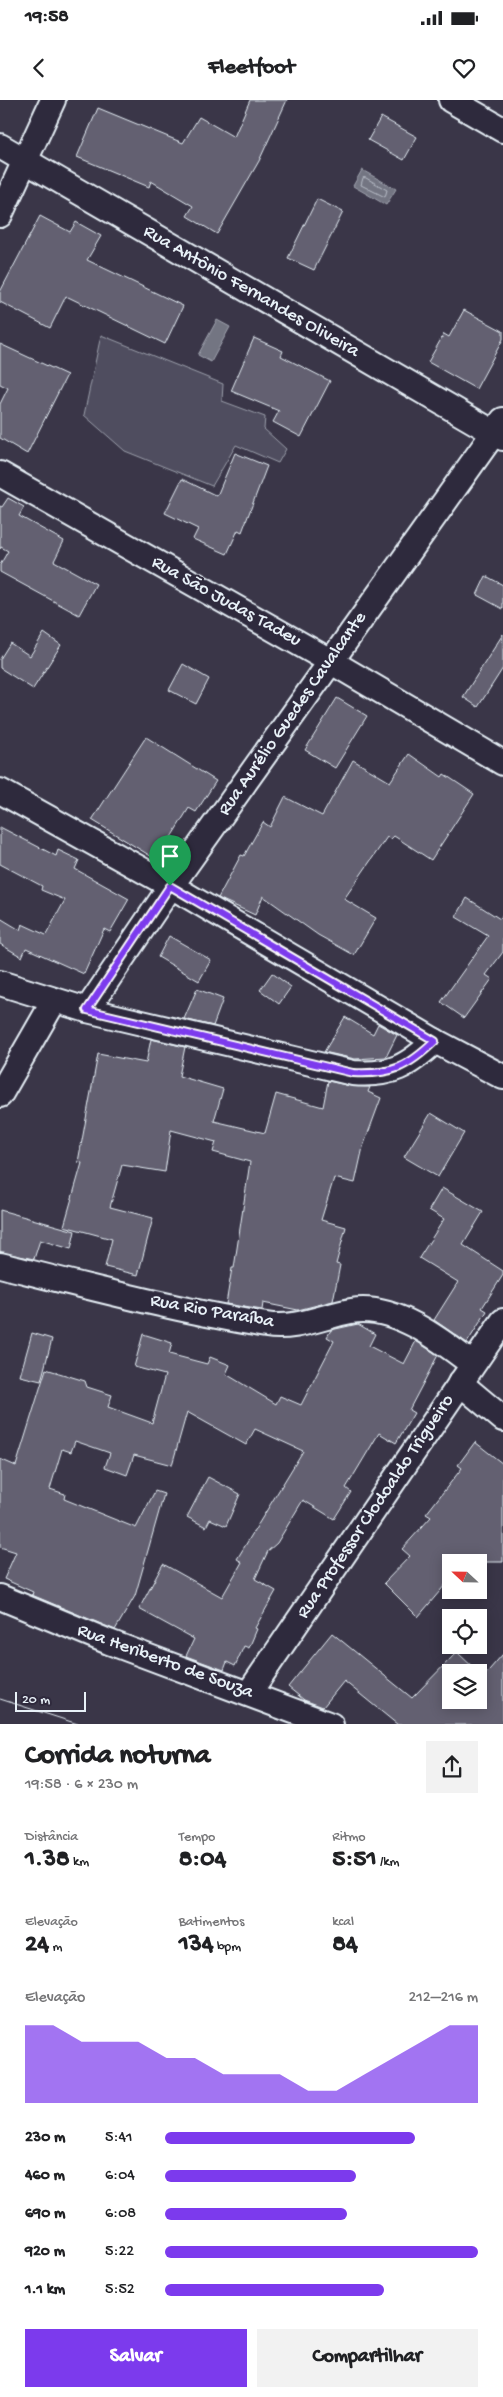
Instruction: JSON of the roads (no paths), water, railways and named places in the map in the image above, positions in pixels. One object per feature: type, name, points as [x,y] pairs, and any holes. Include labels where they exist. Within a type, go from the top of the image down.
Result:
[{"type":"street","points":[[0,215],[52,100]]},
{"type":"street","points":[[451,100],[503,130]]},
{"type":"street","name":"Rua Antônio Fernandes Oliveira","points":[[0,146],[500,430]]},
{"type":"street","name":"Rua Aurélio Guedes Cavalcante","points":[[87,1010],[170,886],[330,661],[500,430]]},
{"type":"street","name":"Rua São Judas Tadeu","points":[[0,474],[330,661],[503,763]]},
{"type":"street","points":[[0,791],[170,886],[435,1041],[503,1077]]},
{"type":"street","points":[[0,983],[87,1010],[353,1073],[368,1074],[400,1068],[414,1060],[435,1041]]},
{"type":"street","points":[[0,1095],[54,1001]]},
{"type":"street","name":"Rua Rio Paraíba","points":[[0,1265],[136,1298],[268,1326],[313,1322],[352,1310],[381,1312],[411,1322],[442,1340],[503,1419]]},
{"type":"street","name":"Rua Professor Clodoaldo Trigueiro","points":[[249,1693],[503,1321]]},
{"type":"street","name":"Rua Heriberto de Souza","points":[[0,1597],[109,1642],[331,1724]]},
{"type":"water","points":[[362,170],[396,189],[386,205],[353,186]]},
{"type":"water","points":[[217,320],[230,327],[211,362],[198,355]]},
{"type":"tram line","points":[[0,1699],[78,1724]]}]
